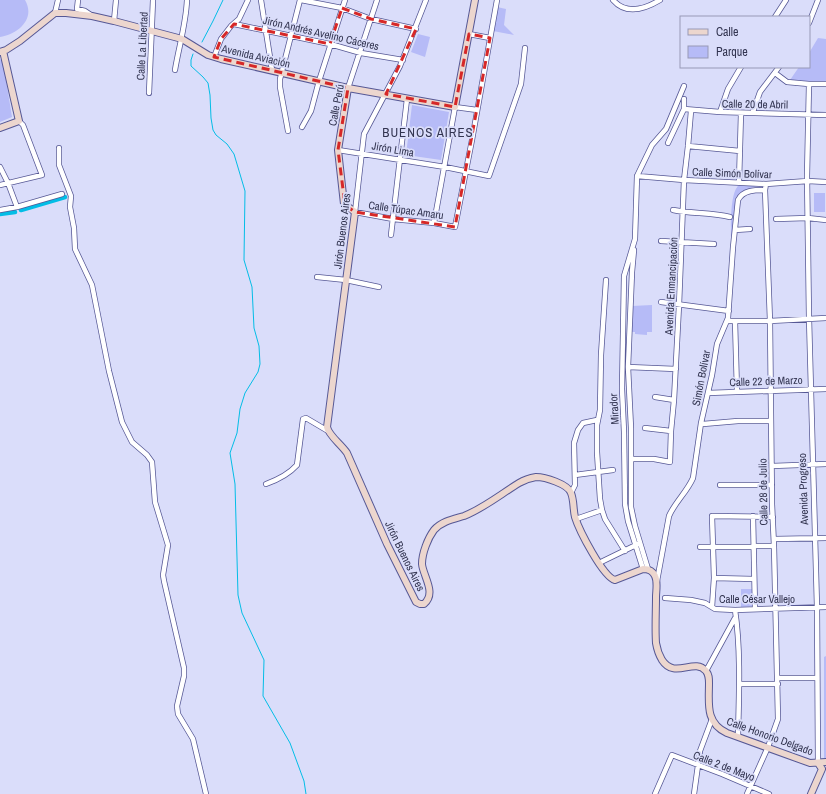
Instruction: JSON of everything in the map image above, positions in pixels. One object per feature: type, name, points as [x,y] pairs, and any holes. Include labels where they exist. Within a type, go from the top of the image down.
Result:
[{"type":"street","points":[[17,122],[2,52],[20,41],[55,13],[58,0]]},
{"type":"street","points":[[78,0],[77,9],[85,11],[92,16]]},
{"type":"street","points":[[114,21],[116,0]]},
{"type":"street","name":"Calle La Libertad","points":[[149,93],[153,0]]},
{"type":"street","points":[[174,70],[180,41],[182,39],[187,0]]},
{"type":"street","points":[[214,57],[221,39],[239,19],[248,0]]},
{"type":"street","points":[[261,0],[272,70]]},
{"type":"street","points":[[288,130],[280,87],[282,72],[301,0],[342,8],[370,19],[416,29]]},
{"type":"street","points":[[302,127],[311,111],[330,44],[345,0]]},
{"type":"street","name":"Calle Perú","points":[[355,212],[344,204],[338,150],[348,88],[361,53],[370,19],[377,0]]},
{"type":"street","name":"Jirón Buenos Aires","points":[[426,0],[403,60],[364,134],[327,423],[328,431],[340,443],[347,453],[390,551],[416,602],[420,604],[424,604],[426,602],[429,593],[428,583],[422,566],[422,560],[431,536],[439,525],[473,512],[529,478],[540,478],[553,481],[566,487],[571,493]]},
{"type":"street","points":[[434,223],[475,0]]},
{"type":"street","points":[[466,170],[497,0]]},
{"type":"street","points":[[613,0],[620,6],[633,9],[653,4],[660,0]]},
{"type":"street","points":[[776,16],[786,0]]},
{"type":"street","points":[[810,20],[818,0]]},
{"type":"street","name":"Avenida Aviación","points":[[55,13],[92,16],[114,21],[182,39],[214,57],[348,88],[477,110]]},
{"type":"street","name":"Jirón Andrés Avelino Cáceres","points":[[234,24],[330,44],[361,53],[403,60]]},
{"type":"street","points":[[469,34],[490,38]]},
{"type":"street","name":"Jirón Lima","points":[[338,150],[466,170],[489,176],[521,84],[525,48]]},
{"type":"street","points":[[720,112],[728,88],[741,68]]},
{"type":"street","points":[[753,112],[758,96],[778,68]]},
{"type":"street","points":[[775,73],[787,82],[826,84]]},
{"type":"street","name":"Avenida Progreso","points":[[809,84],[808,218],[810,388],[815,538],[818,763],[822,769],[811,794]]},
{"type":"street","name":"Mirador","points":[[645,569],[631,511],[628,367],[636,231],[637,176],[652,145],[666,129],[684,86]]},
{"type":"street","points":[[391,235],[408,99]]},
{"type":"street","points":[[668,143],[684,109],[684,99]]},
{"type":"street","name":"Calle 20 de Abril","points":[[684,109],[720,112],[826,115]]},
{"type":"street","name":"Avenida Enmancipación","points":[[631,459],[654,459],[670,462],[680,305],[682,212],[691,110]]},
{"type":"street","points":[[739,182],[741,112]]},
{"type":"street","points":[[0,128],[17,122],[23,125],[42,175],[0,185]]},
{"type":"street","points":[[688,146],[740,151]]},
{"type":"street","points":[[59,148],[59,165],[71,196],[70,207],[74,228],[75,249],[92,285],[109,371],[122,422],[132,442],[147,455],[152,462],[155,502],[168,545],[164,570],[164,581],[184,668],[184,676],[177,706],[178,714],[193,739],[206,794]]},
{"type":"street","points":[[0,167],[17,207]]},
{"type":"street","name":"Calle Túpac Amaru","points":[[355,212],[455,227],[466,170]]},
{"type":"street","name":"Calle Simón Bolívar","points":[[637,176],[766,184],[808,181],[826,182]]},
{"type":"street","name":"Calle 28 de Julio","points":[[747,794],[768,747],[778,719],[774,539],[772,517],[770,321],[764,190],[766,184]]},
{"type":"street","name":"Simón Bolívar","points":[[657,584],[669,516],[693,478],[701,423],[708,393],[716,344],[729,311],[739,197],[750,191],[764,190]]},
{"type":"street","points":[[0,210],[17,207],[62,194]]},
{"type":"street","points":[[673,210],[718,214],[730,217]]},
{"type":"street","points":[[776,219],[808,218],[826,220]]},
{"type":"street","points":[[735,230],[750,229]]},
{"type":"street","points":[[661,241],[714,244]]},
{"type":"street","name":"Mirador","points":[[634,247],[624,276],[622,389],[625,504],[628,521],[638,544]]},
{"type":"street","points":[[317,277],[346,280],[379,287]]},
{"type":"street","points":[[606,280],[601,355],[600,410],[597,420],[598,472],[602,510],[613,532],[626,551]]},
{"type":"street","points":[[661,302],[729,311]]},
{"type":"street","points":[[726,320],[770,321],[826,318]]},
{"type":"street","points":[[735,321],[737,391]]},
{"type":"street","points":[[628,367],[676,369]]},
{"type":"street","name":"Calle 22 de Marzo","points":[[708,393],[826,388]]},
{"type":"street","points":[[655,397],[674,400]]},
{"type":"street","points":[[266,484],[292,471],[297,466],[303,419],[306,418],[328,431]]},
{"type":"street","points":[[597,420],[584,423],[578,430],[574,443],[575,485],[571,493],[576,519],[599,563],[610,578],[615,580],[645,569],[654,574],[657,584],[656,643],[658,652],[666,665],[673,669],[697,666],[706,671],[708,676],[709,706],[712,719],[700,751],[694,794]]},
{"type":"street","points":[[701,423],[771,421]]},
{"type":"street","points":[[645,428],[671,431]]},
{"type":"street","points":[[772,466],[826,464]]},
{"type":"street","points":[[575,475],[613,470]]},
{"type":"street","points":[[720,485],[772,485]]},
{"type":"street","points":[[576,519],[602,510]]},
{"type":"street","points":[[712,607],[714,578],[712,516],[772,517]]},
{"type":"street","points":[[753,516],[755,608]]},
{"type":"street","points":[[774,539],[826,538]]},
{"type":"street","points":[[599,563],[638,544]]},
{"type":"street","points":[[700,547],[713,546],[753,548],[755,546],[774,546]]},
{"type":"street","points":[[714,578],[754,579]]},
{"type":"street","name":"Calle César Vallejo","points":[[665,598],[691,600],[705,603],[715,609],[735,610],[755,608],[826,607]]},
{"type":"street","points":[[735,610],[737,624],[739,684],[738,736]]},
{"type":"street","points":[[706,671],[735,618]]},
{"type":"street","points":[[778,678],[816,678]]},
{"type":"street","points":[[739,684],[778,684]]},
{"type":"street","name":"Calle Honorio Delgado","points":[[712,719],[719,728],[738,736],[810,763],[826,762]]},
{"type":"street","name":"Calle 2 de Mayo","points":[[655,794],[672,756],[722,774],[769,794]]},
{"type":"highlighted area","points":[[342,8],[371,19],[416,29],[386,94],[455,107],[469,34],[490,38],[455,227],[355,212],[345,205],[338,150],[348,88],[214,57],[221,39],[234,24],[330,44]]},
{"type":"green space","points":[[0,0],[25,0],[28,7],[28,13],[27,19],[19,29],[13,33],[0,37]]},
{"type":"green space","points":[[497,7],[506,9],[504,25],[514,35],[493,31]]},
{"type":"green space","points":[[418,34],[430,37],[425,57],[411,52]]},
{"type":"green space","points":[[818,38],[826,39],[826,81],[790,80],[798,68],[810,68],[810,51]]},
{"type":"green space","points":[[0,59],[3,61],[12,117],[0,122]]},
{"type":"green space","points":[[412,105],[449,112],[441,160],[406,155]]},
{"type":"green space","points":[[739,185],[756,186],[741,192],[736,197],[732,237],[732,208],[734,194]]},
{"type":"green space","points":[[814,193],[825,193],[825,212],[814,212]]},
{"type":"green space","points":[[652,305],[652,332],[647,332],[647,335],[635,334],[635,332],[632,332],[632,306]]},
{"type":"green space","points":[[741,589],[753,589],[753,606],[741,607]]},
{"type":"green space","points":[[826,656],[826,758],[824,758],[824,657]]},
{"type":"waterway","points":[[202,42],[223,0]]},
{"type":"waterway","points":[[193,54],[191,66],[208,83],[213,130],[216,135],[227,144],[234,154],[245,191],[244,260],[252,287],[254,328],[259,346],[260,364],[258,372],[245,393],[240,409],[237,433],[230,453],[235,484],[238,595],[242,613],[264,660],[263,696],[290,743],[304,781],[306,794]]},
{"type":"waterway","points":[[21,210],[65,197]]},
{"type":"waterway","points":[[0,214],[15,212]]},
{"type":"district","name":"BUENOS AIRES","points":[[428,132]]}]
